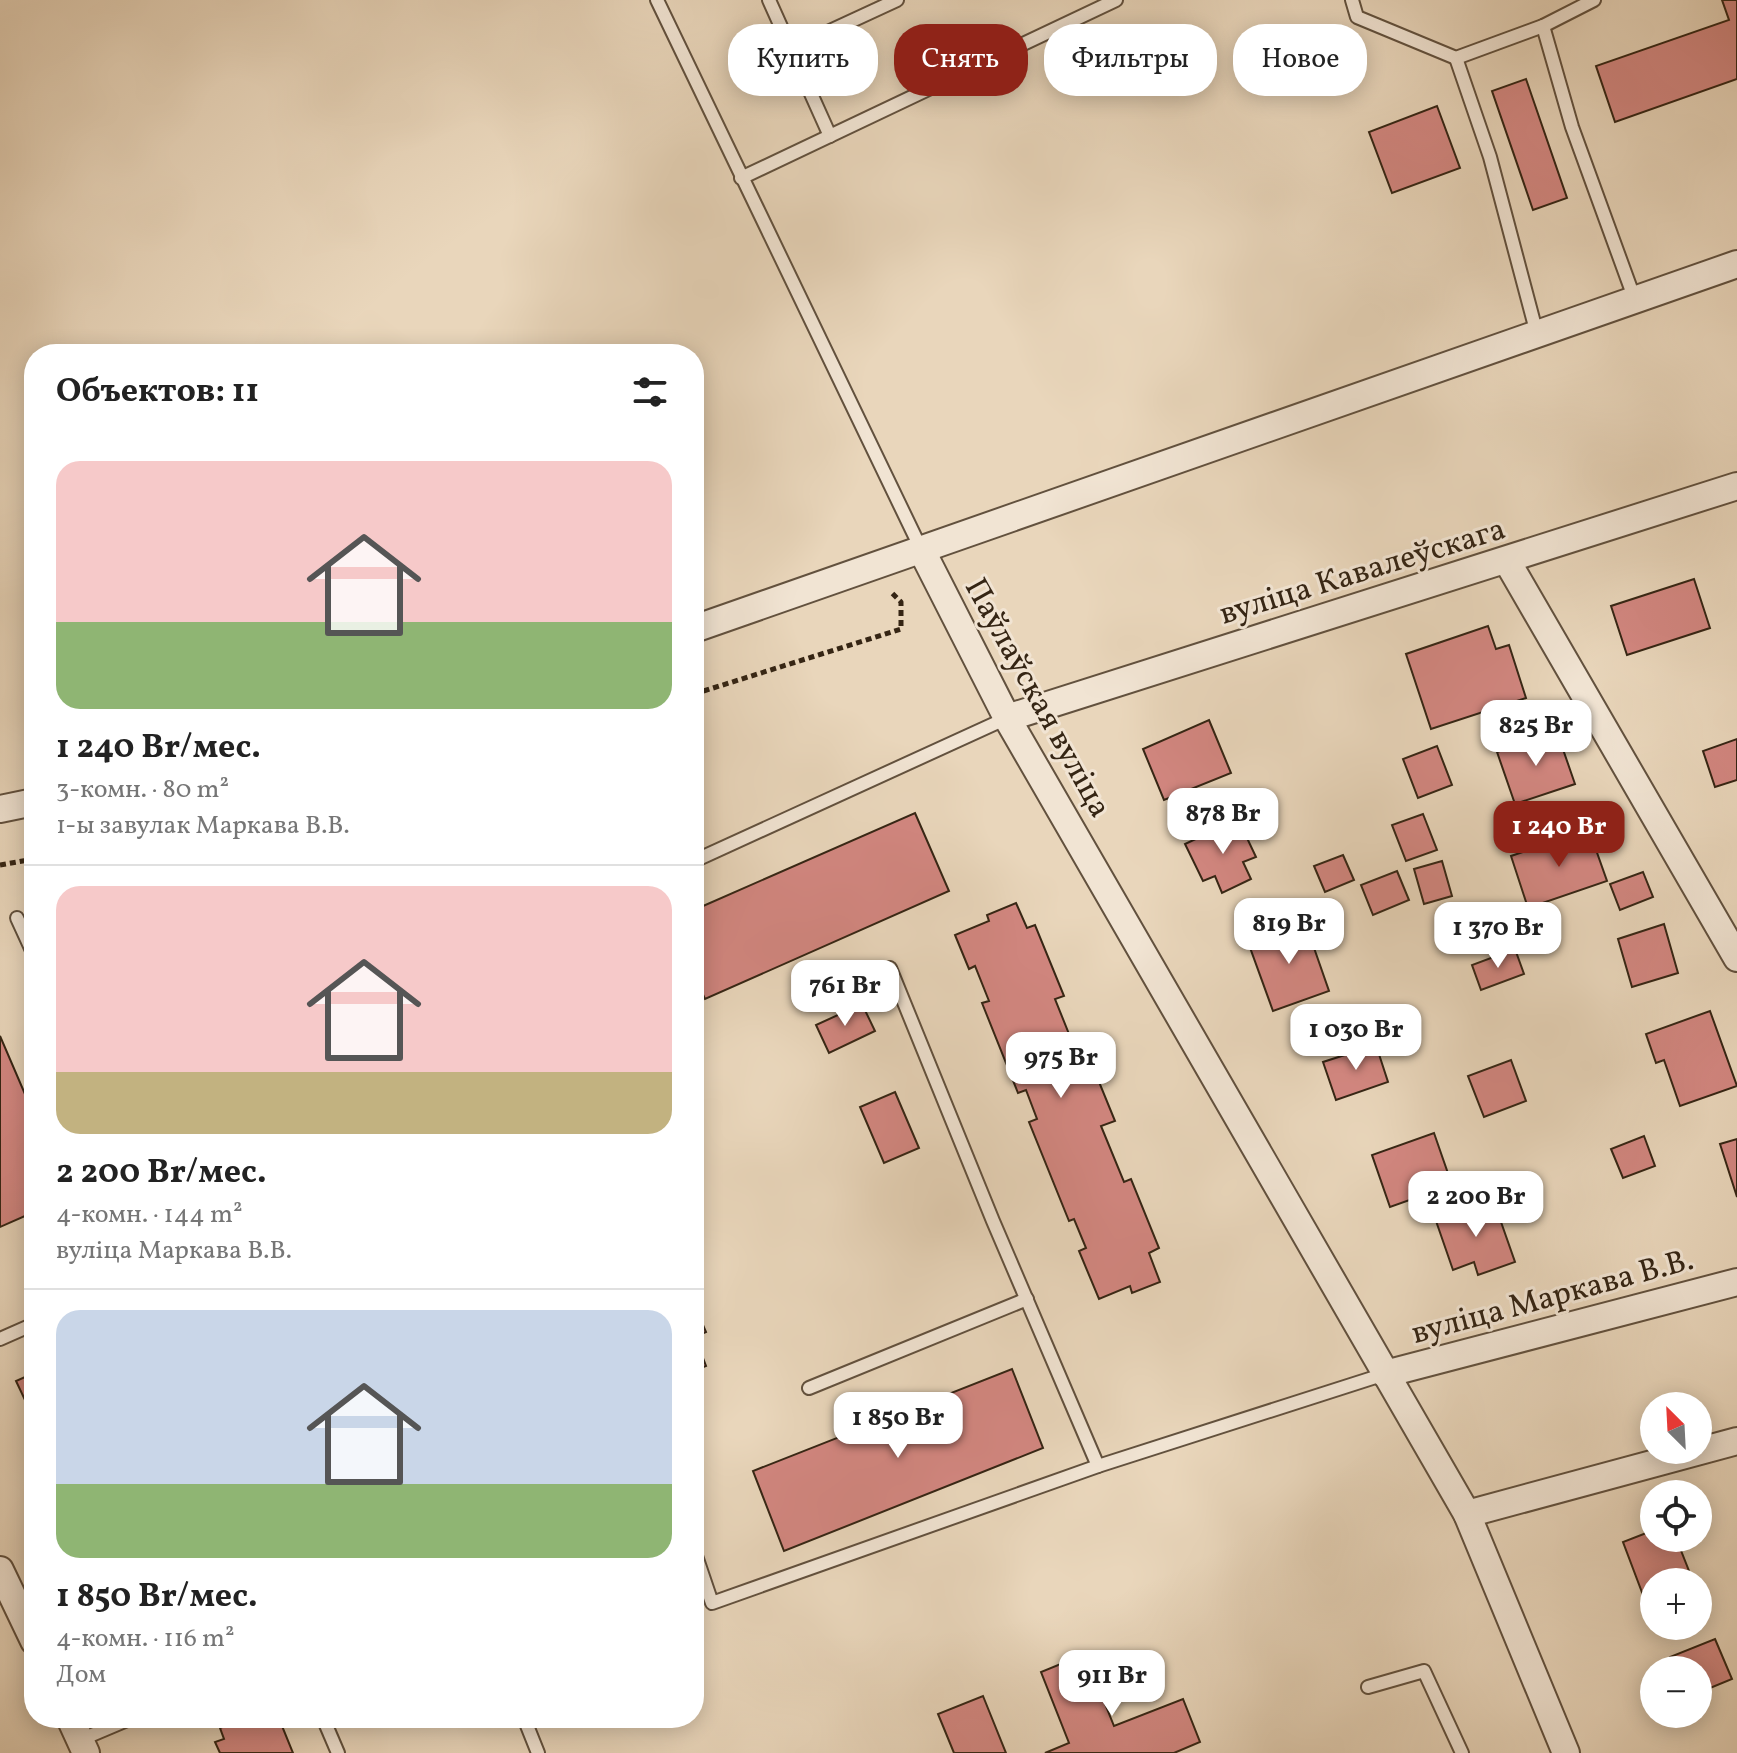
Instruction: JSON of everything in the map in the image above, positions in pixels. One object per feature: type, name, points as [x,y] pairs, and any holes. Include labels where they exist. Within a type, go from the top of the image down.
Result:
[{"type":"street","points":[[704,626],[1737,264]]},
{"type":"street","name":"вуліца Кавалеўскага","points":[[1007,718],[1737,486]]},
{"type":"street","name":"Паўлаўская вуліца","points":[[922,551],[1007,718],[1467,1514],[1566,1753]]},
{"type":"street","points":[[1507,561],[1737,958]]},
{"type":"street","points":[[0,809],[24,804]]},
{"type":"street","name":"вуліца Маркава В.В.","points":[[1385,1374],[1737,1282]]},
{"type":"street","points":[[1467,1514],[1737,1441]]},
{"type":"street","points":[[0,1570],[24,1620]]},
{"type":"lane","points":[[657,0],[922,551]]},
{"type":"lane","points":[[769,0],[780,24]]},
{"type":"lane","points":[[845,24],[897,0]]},
{"type":"lane","points":[[741,178],[1116,0]]},
{"type":"lane","points":[[1352,0],[1357,17],[1456,58],[1543,26],[1594,0]]},
{"type":"lane","points":[[1543,26],[1572,127],[1635,300]]},
{"type":"lane","points":[[1456,58],[1490,157],[1537,334]]},
{"type":"lane","points":[[812,96],[830,136]]},
{"type":"lane","points":[[704,856],[1007,718]]},
{"type":"lane","points":[[17,918],[24,933]]},
{"type":"lane","points":[[890,968],[1098,1466]]},
{"type":"lane","points":[[809,1388],[1027,1299]]},
{"type":"lane","points":[[0,1339],[24,1328]]},
{"type":"lane","points":[[704,1579],[712,1603],[1098,1466],[1385,1374]]},
{"type":"lane","points":[[1368,1687],[1424,1671],[1462,1753]]},
{"type":"lane","points":[[79,1737],[104,1728]]},
{"type":"lane","points":[[327,1728],[338,1753]]},
{"type":"lane","points":[[528,1728],[538,1753]]},
{"type":"path","points":[[704,691],[901,629],[901,602],[869,570]]},
{"type":"path","points":[[0,865],[24,861]]},
{"type":"building","points":[[1722,0],[1737,0],[1737,79],[1615,122],[1596,66],[1729,20]]},
{"type":"building","points":[[1526,79],[1567,198],[1533,210],[1492,91]]},
{"type":"building","points":[[1437,106],[1460,168],[1392,193],[1369,132]]},
{"type":"building","points":[[1694,579],[1710,628],[1627,655],[1611,606]]},
{"type":"building","points":[[1488,626],[1496,649],[1509,645],[1526,698],[1431,729],[1406,654]]},
{"type":"building","points":[[1209,720],[1231,773],[1164,800],[1143,749]]},
{"type":"building","points":[[1557,732],[1575,784],[1515,804],[1497,752]]},
{"type":"building","points":[[1737,739],[1737,780],[1715,787],[1703,751]]},
{"type":"building","points":[[1437,746],[1452,785],[1418,798],[1403,759]]},
{"type":"building","points":[[915,813],[949,891],[705,999],[704,906]]},
{"type":"building","points":[[1423,814],[1437,850],[1406,861],[1392,825]]},
{"type":"building","points":[[1238,819],[1256,857],[1243,862],[1251,879],[1222,893],[1215,876],[1203,881],[1185,844]]},
{"type":"building","points":[[1589,830],[1607,881],[1528,908],[1511,856]]},
{"type":"building","points":[[1343,855],[1354,880],[1325,892],[1314,866]]},
{"type":"building","points":[[1442,861],[1452,896],[1424,904],[1414,869]]},
{"type":"building","points":[[1397,871],[1409,900],[1373,915],[1361,885]]},
{"type":"building","points":[[1643,872],[1653,897],[1620,910],[1610,884]]},
{"type":"building","points":[[1016,903],[1027,928],[1035,925],[1064,996],[1055,999],[1077,1054],[1086,1050],[1115,1121],[1101,1126],[1124,1182],[1131,1179],[1159,1248],[1149,1253],[1160,1282],[1132,1293],[1130,1286],[1099,1299],[1079,1251],[1086,1248],[1074,1219],[1069,1221],[1029,1122],[1037,1119],[1026,1090],[1018,1093],[982,1003],[989,1001],[975,966],[969,969],[955,935],[989,921],[987,915]]},
{"type":"building","points":[[1305,922],[1329,991],[1273,1011],[1248,942]]},
{"type":"building","points":[[1664,924],[1678,973],[1632,987],[1618,939]]},
{"type":"building","points":[[1515,949],[1524,974],[1481,990],[1472,965]]},
{"type":"building","points":[[862,1004],[875,1031],[829,1053],[816,1025]]},
{"type":"building","points":[[1710,1011],[1737,1086],[1680,1106],[1664,1060],[1656,1063],[1646,1034]]},
{"type":"building","points":[[0,1036],[24,1092],[24,1216],[0,1227]]},
{"type":"building","points":[[1376,1045],[1388,1082],[1336,1100],[1323,1062]]},
{"type":"building","points":[[1511,1060],[1526,1101],[1484,1117],[1468,1076]]},
{"type":"building","points":[[895,1092],[919,1148],[884,1163],[860,1107]]},
{"type":"building","points":[[1434,1133],[1452,1185],[1390,1207],[1372,1155]]},
{"type":"building","points":[[1644,1136],[1655,1166],[1623,1178],[1611,1149]]},
{"type":"building","points":[[1737,1139],[1737,1197],[1720,1144]]},
{"type":"building","points":[[1494,1202],[1515,1262],[1478,1275],[1474,1262],[1453,1270],[1436,1221]]},
{"type":"building","points":[[1012,1369],[1043,1448],[784,1551],[753,1471]]},
{"type":"building","points":[[24,1377],[24,1398],[16,1381]]},
{"type":"building","points":[[1640,1535],[1640,1552],[1682,1552],[1688,1568],[1640,1568],[1640,1587],[1623,1542]]},
{"type":"building","points":[[1715,1639],[1732,1679],[1712,1687],[1712,1656],[1672,1656]]},
{"type":"building","points":[[1085,1654],[1114,1726],[1183,1699],[1200,1742],[1174,1753],[1045,1753],[1069,1743],[1041,1672]]},
{"type":"building","points":[[983,1696],[1006,1753],[954,1753],[938,1714]]},
{"type":"building","points":[[220,1728],[283,1728],[293,1753],[220,1753],[215,1742],[224,1739]]}]
